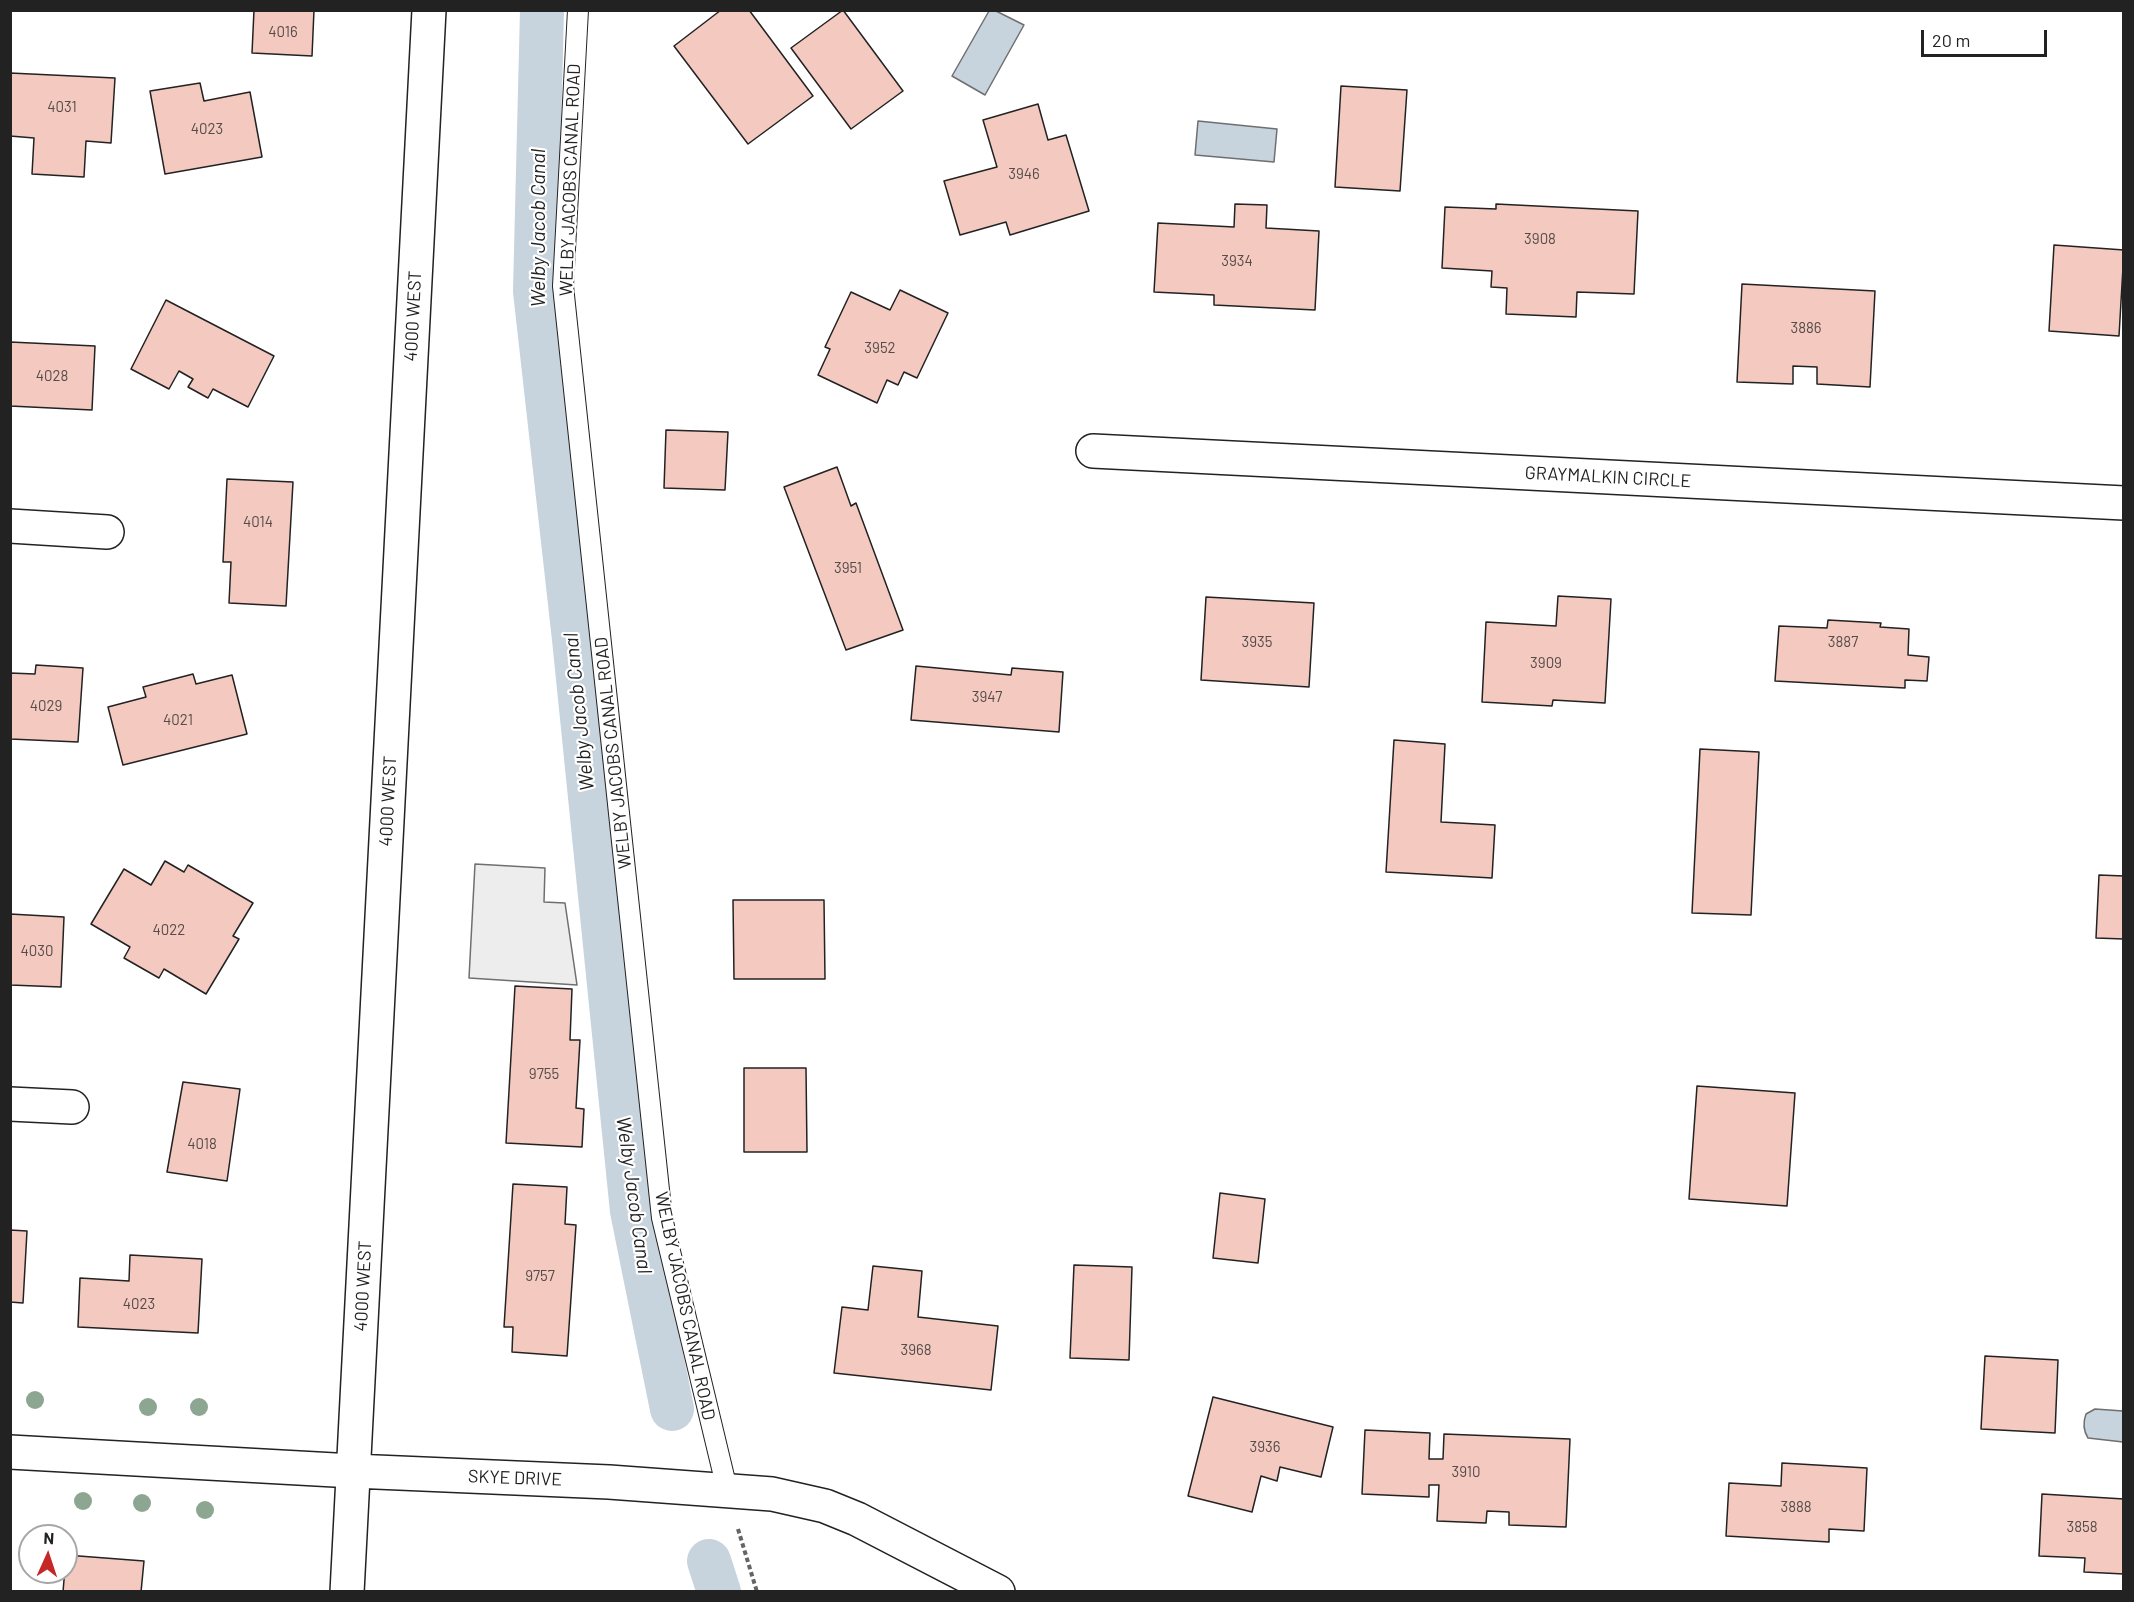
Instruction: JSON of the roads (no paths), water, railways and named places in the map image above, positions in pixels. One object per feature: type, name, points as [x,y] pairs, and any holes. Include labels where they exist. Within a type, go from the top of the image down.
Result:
[{"type":"main road","name":"4000 WEST","points":[[347,1592],[429,10]]},
{"type":"main road","name":"GRAYMALKIN CIRCLE","points":[[1093,451],[2124,503]]},
{"type":"main road","points":[[10,526],[107,532]]},
{"type":"main road","points":[[10,1104],[72,1107]]},
{"type":"main road","name":"SKYE DRIVE","points":[[10,1452],[726,1489],[782,1496],[846,1514],[890,1534],[998,1592]]},
{"type":"lane","name":"WELBY JACOBS CANAL ROAD","points":[[578,10],[563,286],[662,1218],[726,1489]]},
{"type":"waterway","name":"Welby Jacob Canal","points":[[542,10],[535,291],[574,639],[632,1211],[672,1409]]},
{"type":"waterway","name":"Welby Jacob Canal","points":[[709,1561],[719,1592]]}]
